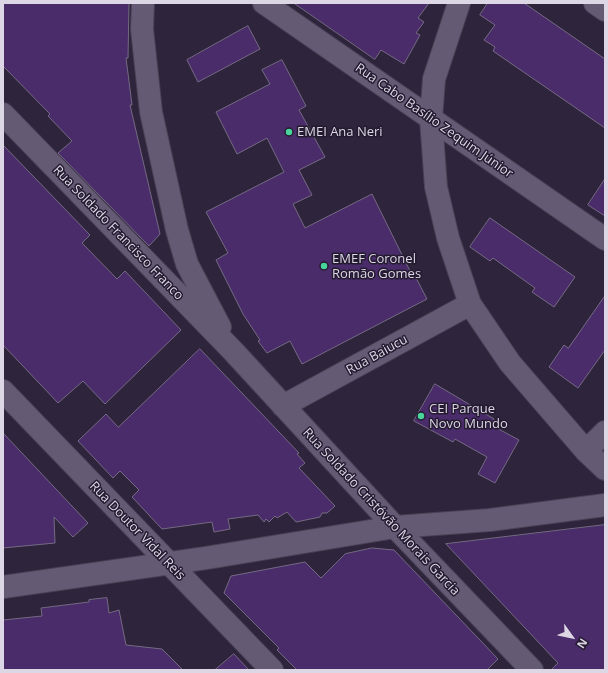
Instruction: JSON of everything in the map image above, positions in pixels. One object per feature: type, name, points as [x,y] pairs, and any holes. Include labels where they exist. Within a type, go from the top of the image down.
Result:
[{"type":"street","points":[[143,3],[142,29],[152,112],[177,230],[188,264],[197,285],[233,352]]},
{"type":"street","name":"Rua Cabo Basílio Zequim Júnior","points":[[264,3],[605,239]]},
{"type":"street","points":[[459,3],[434,78],[431,120],[436,187],[448,238],[470,304],[510,364],[586,451],[605,469]]},
{"type":"street","points":[[595,3],[605,10]]},
{"type":"street","name":"Rua Soldado Francisco Franco","points":[[3,114],[233,352]]},
{"type":"street","name":"Rua Baiucu","points":[[283,406],[470,304]]},
{"type":"street","name":"Rua Soldado Cristóvão Morais Garcia","points":[[233,352],[395,527],[532,670]]},
{"type":"street","name":"Rua Doutor Vidal Reis","points":[[3,391],[272,670]]},
{"type":"street","points":[[586,451],[605,432]]},
{"type":"street","points":[[3,587],[169,564],[395,527],[490,520],[605,504]]},
{"type":"building","points":[[3,3],[129,3],[128,58],[126,58],[132,105],[130,105],[160,234],[149,246],[58,153],[72,141],[48,116],[50,114],[3,66]]},
{"type":"building","points":[[294,3],[429,3],[418,18],[424,22],[416,33],[420,35],[404,64],[381,50],[375,59]]},
{"type":"building","points":[[488,3],[524,3],[605,59],[605,128],[493,51],[495,47],[484,40],[495,25],[480,15]]},
{"type":"building","points":[[248,26],[260,49],[198,82],[187,60]]},
{"type":"building","name":"EMEF Coronel Romão Gomes","points":[[282,60],[306,106],[299,110],[325,157],[299,170],[312,195],[293,204],[305,228],[372,194],[411,273],[413,272],[427,299],[302,364],[290,341],[267,353],[258,341],[260,340],[243,314],[216,260],[228,253],[206,212],[284,172],[267,138],[237,154],[216,112],[270,84],[262,70]]},
{"type":"building","points":[[3,145],[90,235],[82,243],[117,279],[125,271],[181,330],[105,404],[83,381],[58,403],[3,345]]},
{"type":"building","points":[[605,179],[605,216],[588,205]]},
{"type":"building","points":[[490,218],[575,277],[554,307],[532,292],[535,288],[493,258],[490,261],[470,247]]},
{"type":"building","points":[[605,296],[605,350],[578,388],[549,367],[564,345],[568,348]]},
{"type":"building","points":[[200,349],[299,453],[297,454],[305,463],[299,468],[335,506],[327,513],[322,513],[320,517],[296,522],[287,512],[277,518],[275,516],[269,522],[266,519],[264,522],[258,515],[228,519],[230,529],[214,532],[212,522],[162,529],[132,497],[139,490],[120,471],[113,478],[78,441],[106,414],[118,427]]},
{"type":"building","points":[[435,384],[494,419],[491,425],[519,440],[495,483],[478,474],[487,457],[455,439],[453,442],[414,421]]},
{"type":"building","points":[[3,433],[88,523],[73,537],[54,517],[55,543],[3,548]]},
{"type":"building","points":[[605,525],[605,670],[551,670],[558,663],[446,544]]},
{"type":"building","points":[[372,548],[394,550],[498,659],[487,670],[297,670],[277,650],[279,648],[224,593],[231,576],[305,562],[321,578],[345,554]]},
{"type":"building","points":[[107,598],[109,613],[119,610],[126,645],[162,649],[183,670],[3,670],[3,620],[42,616],[41,608],[89,602],[89,600]]},
{"type":"building","points":[[234,654],[249,670],[215,670]]},
{"type":"place","name":"EMEI Ana Neri","points":[[289,132]]},
{"type":"place","name":"EMEF Coronel Romão Gomes","points":[[324,266]]},
{"type":"place","name":"CEI Parque Novo Mundo","points":[[421,416]]}]
